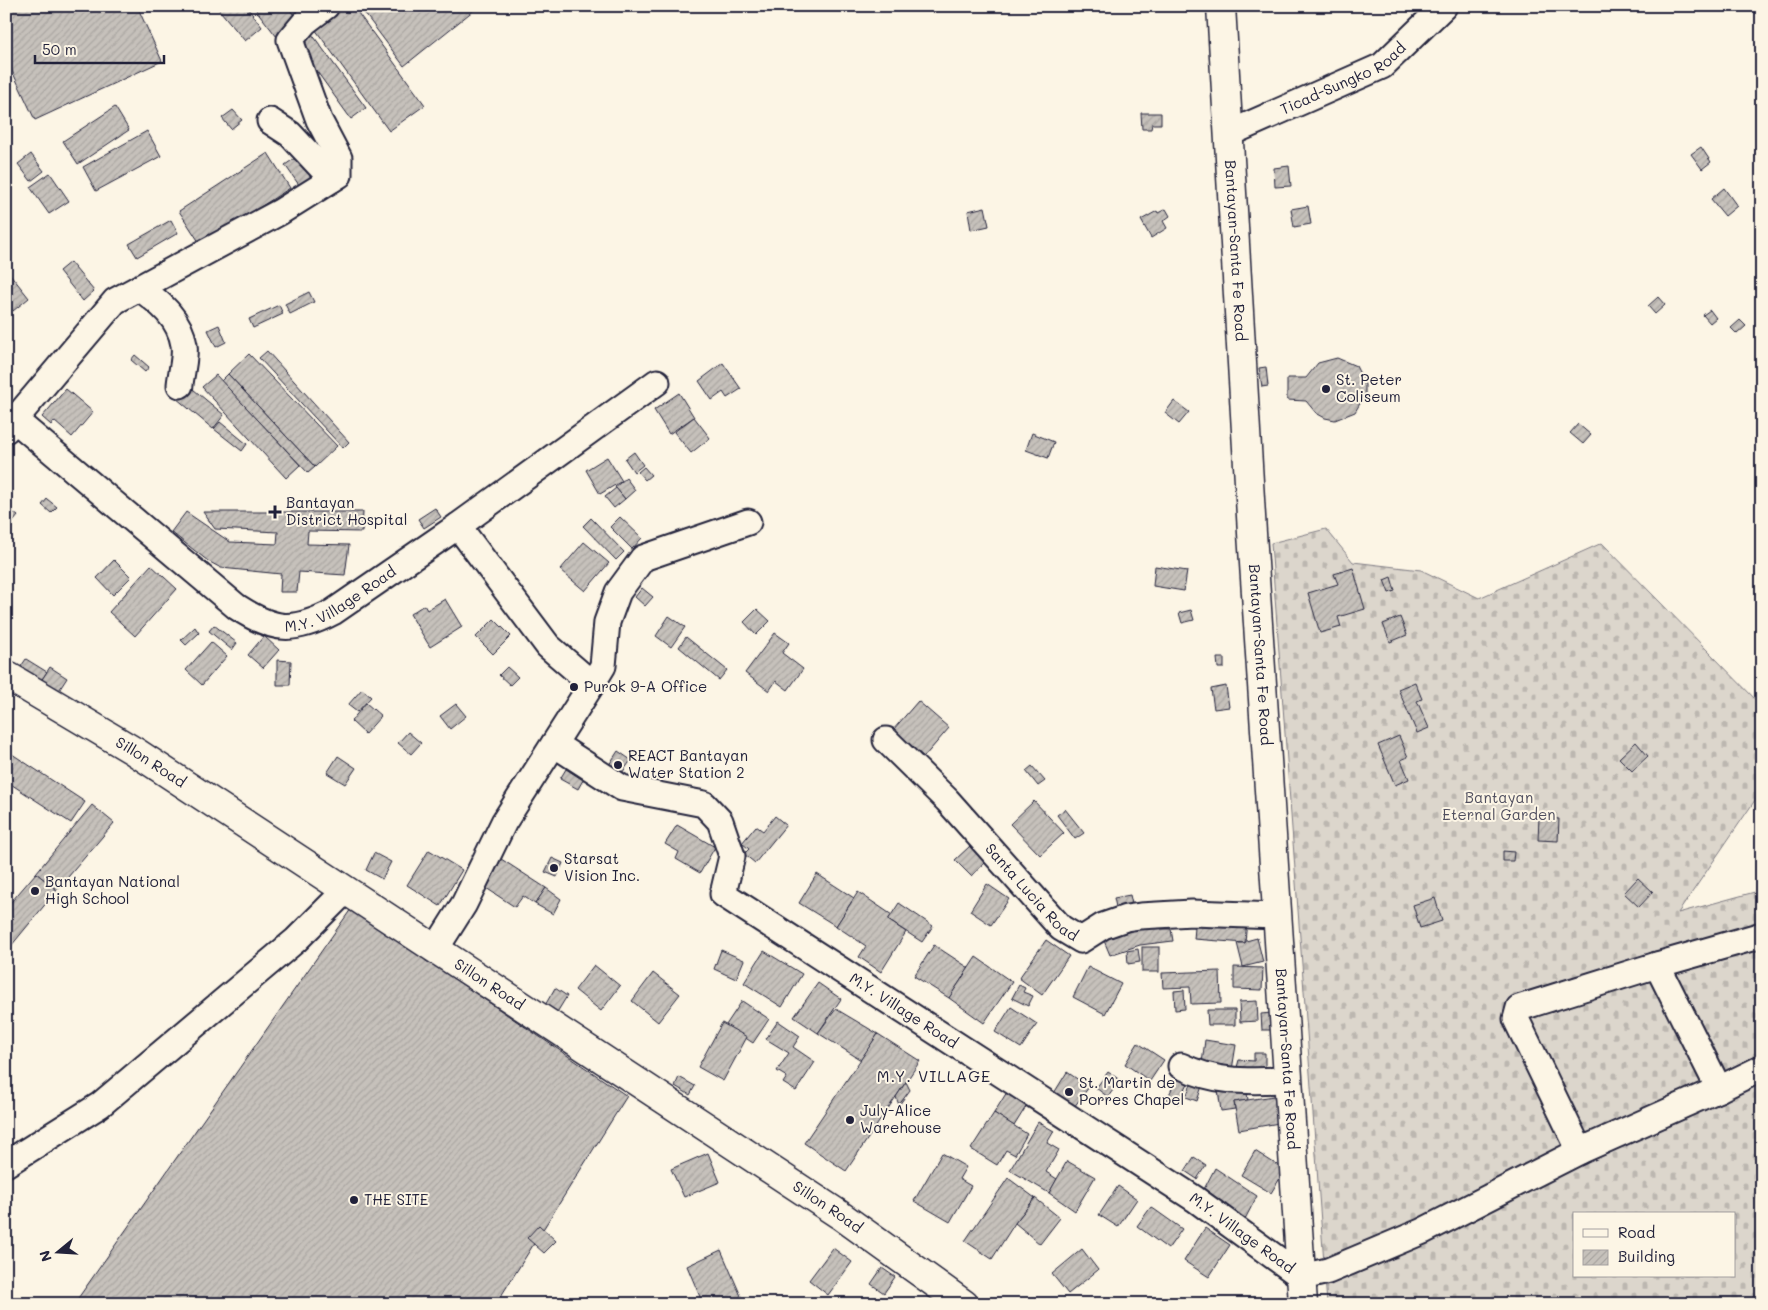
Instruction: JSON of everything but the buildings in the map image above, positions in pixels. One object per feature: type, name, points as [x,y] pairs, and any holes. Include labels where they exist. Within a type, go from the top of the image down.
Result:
[{"type":"main road","name":"Bantayan-Santa Fe Road","points":[[1221,6],[1230,133],[1252,533],[1303,1290]]},
{"type":"main road","name":"Sillon Road","points":[[6,675],[134,751],[840,1215],[964,1304]]},
{"type":"street","points":[[10,425],[116,301],[280,212],[339,175],[339,158],[319,120],[293,54],[290,40],[305,22],[326,6]]},
{"type":"street","name":"Ticad-Sungko Road","points":[[1230,133],[1382,66],[1444,6]]},
{"type":"street","points":[[270,121],[290,134],[332,179]]},
{"type":"street","points":[[139,288],[156,299],[176,320],[184,346],[180,385]]},
{"type":"street","name":"M.Y. Village Road","points":[[10,425],[237,607],[256,620],[273,626],[293,628],[312,624],[333,612],[458,526],[657,382]]},
{"type":"street","points":[[435,950],[464,904],[504,822],[602,666],[607,622],[618,592],[643,558],[748,522]]},
{"type":"street","points":[[458,526],[548,646],[592,684]]},
{"type":"street","name":"Santa Lucia Road","points":[[886,740],[947,800],[1060,928],[1081,940],[1103,926],[1126,918],[1140,916],[1192,913],[1277,916]]},
{"type":"street","name":"M.Y. Village Road","points":[[554,744],[622,788],[704,804],[720,821],[732,856],[723,894],[1195,1199],[1303,1290]]},
{"type":"street","points":[[6,1164],[100,1105],[296,940],[345,891]]},
{"type":"street","points":[[1580,1151],[1516,1019],[1520,1008],[1762,934]]},
{"type":"street","points":[[1657,966],[1719,1089]]},
{"type":"street","points":[[1181,1066],[1194,1073],[1227,1081],[1288,1080]]},
{"type":"street","points":[[1303,1290],[1328,1271],[1423,1230],[1580,1151],[1762,1068]]},
{"type":"green space","name":"Bantayan Eternal Garden","points":[[1326,529],[1353,562],[1421,570],[1479,598],[1602,543],[1762,706],[1762,790],[1678,913],[1762,890],[1762,1304],[1327,1304],[1271,543]]},
{"type":"place","name":"St. Peter Coliseum","points":[[1326,389]]},
{"type":"place","name":"Bantayan District Hospital","points":[[275,512]]},
{"type":"place","name":"Purok 9-A Office","points":[[574,687]]},
{"type":"place","name":"REACT Bantayan Water Station 2","points":[[618,765]]},
{"type":"place","name":"Starsat Vision Inc.","points":[[554,868]]},
{"type":"place","name":"Bantayan National High School","points":[[35,891]]},
{"type":"place","name":"St. Martin de Porres Chapel","points":[[1069,1092]]},
{"type":"place","name":"July-Alice Warehouse","points":[[850,1120]]},
{"type":"place","name":"THE SITE","points":[[354,1200]]},
{"type":"district","name":"M.Y. VILLAGE","points":[[934,1076]]}]
